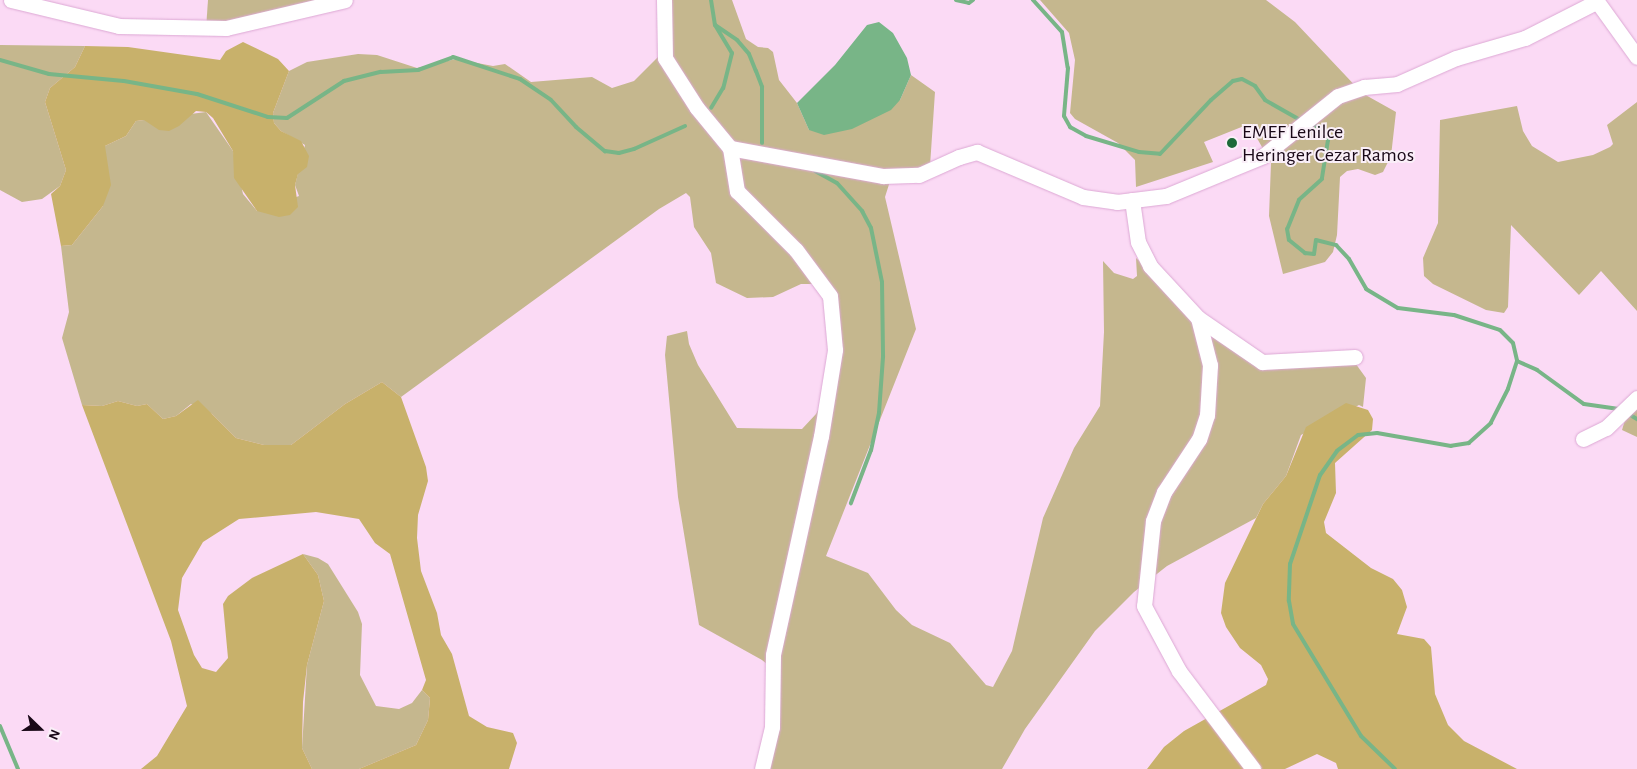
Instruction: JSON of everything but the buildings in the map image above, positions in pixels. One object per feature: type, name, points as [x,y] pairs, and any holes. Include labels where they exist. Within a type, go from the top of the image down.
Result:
[{"type":"street","points":[[11,0],[119,26],[226,28],[345,0]]},
{"type":"street","points":[[664,0],[665,58],[697,108],[730,148],[737,191],[796,250],[830,296],[835,350],[821,436],[773,655],[772,727],[762,769]]},
{"type":"street","points":[[730,148],[883,176],[920,175],[959,157],[978,152],[1083,197],[1117,202],[1166,196],[1263,156],[1311,116],[1352,91],[1397,84],[1456,58],[1525,38],[1596,1],[1637,57]]},
{"type":"street","points":[[1132,200],[1138,242],[1150,266],[1198,318],[1262,362],[1355,357]]},
{"type":"street","points":[[1198,318],[1210,365],[1207,415],[1199,439],[1164,492],[1153,521],[1144,606],[1179,671],[1253,769]]},
{"type":"street","points":[[1583,439],[1606,428],[1634,401]]},
{"type":"shaded area","points":[[208,0],[343,0],[206,29]]},
{"type":"shaded area","points":[[665,0],[732,0],[746,39],[758,47],[768,48],[773,52],[779,80],[797,103],[809,130],[900,100],[911,75],[935,92],[930,166],[892,175],[885,197],[916,329],[826,556],[868,573],[896,610],[912,625],[950,643],[986,685],[993,687],[1012,651],[1043,518],[1074,448],[1100,406],[1104,332],[1103,261],[1114,273],[1133,279],[1137,276],[1136,258],[1215,328],[1255,353],[1296,360],[1353,360],[1366,378],[1363,407],[1359,405],[1301,435],[1286,476],[1263,504],[1256,518],[1167,566],[1134,592],[1095,631],[1025,729],[1002,769],[765,769],[774,670],[762,660],[699,625],[678,497],[665,355],[667,336],[687,331],[689,344],[698,365],[737,428],[802,429],[816,414],[832,384],[835,321],[815,284],[801,284],[773,297],[747,298],[716,283],[711,253],[694,227],[690,197],[686,193],[659,209],[401,397],[382,382],[345,404],[291,445],[264,445],[236,438],[212,414],[191,404],[176,416],[163,419],[147,404],[137,406],[118,401],[102,406],[82,405],[62,338],[69,312],[61,246],[72,245],[103,206],[105,146],[126,136],[136,121],[206,112],[233,151],[243,194],[257,211],[299,196],[295,185],[305,145],[281,131],[274,123],[273,113],[289,71],[307,62],[358,54],[377,55],[417,68],[456,59],[493,66],[505,64],[531,82],[592,77],[612,88],[634,81],[663,52]]},
{"type":"shaded area","points":[[1040,0],[1266,0],[1295,22],[1362,93],[1396,112],[1391,156],[1383,172],[1375,175],[1358,169],[1347,171],[1340,177],[1337,235],[1333,252],[1325,262],[1283,274],[1269,216],[1271,163],[1249,124],[1204,142],[1213,162],[1136,187],[1135,160],[1118,143],[1075,119],[1070,113],[1075,60],[1069,33]]},
{"type":"shaded area","points":[[879,22],[893,33],[907,58],[911,75],[900,100],[891,110],[852,129],[824,135],[809,130],[797,103],[835,65],[867,25]]},
{"type":"shaded area","points":[[243,42],[278,59],[289,71],[273,113],[274,123],[281,131],[301,141],[309,156],[307,167],[298,174],[295,185],[298,207],[290,215],[279,217],[257,211],[234,178],[233,151],[213,118],[206,112],[196,111],[179,126],[169,131],[159,130],[144,120],[136,121],[126,136],[105,146],[111,185],[103,206],[72,245],[61,246],[51,194],[60,186],[66,170],[45,102],[50,88],[75,67],[85,46],[128,47],[220,60],[226,51]]},
{"type":"shaded area","points":[[0,45],[85,46],[75,67],[50,88],[45,102],[66,170],[60,186],[42,199],[22,202],[0,190]]},
{"type":"shaded area","points":[[1637,102],[1637,311],[1601,271],[1579,295],[1511,225],[1508,307],[1504,313],[1486,310],[1433,284],[1424,276],[1423,258],[1438,223],[1440,120],[1517,106],[1523,131],[1532,146],[1558,162],[1593,155],[1610,147],[1613,144],[1607,125]]},
{"type":"shaded area","points":[[382,382],[401,397],[426,467],[428,481],[418,515],[417,538],[421,571],[437,613],[441,635],[452,654],[469,716],[487,727],[513,733],[517,743],[509,769],[359,769],[416,745],[428,720],[430,698],[422,690],[426,680],[390,554],[375,543],[359,519],[316,512],[239,519],[203,542],[182,578],[178,610],[194,655],[202,668],[216,672],[228,658],[223,604],[228,596],[252,578],[303,554],[318,575],[324,601],[307,665],[303,702],[302,748],[312,769],[141,769],[157,756],[187,706],[171,641],[82,405],[102,406],[118,401],[137,406],[147,404],[163,419],[176,416],[198,400],[236,438],[264,445],[291,445],[345,404]]},
{"type":"shaded area","points":[[1346,403],[1368,410],[1373,419],[1372,430],[1335,463],[1336,493],[1324,522],[1326,533],[1371,568],[1393,579],[1402,590],[1407,607],[1397,634],[1424,639],[1431,647],[1435,694],[1448,725],[1464,741],[1517,769],[1338,769],[1336,763],[1317,754],[1285,769],[1147,769],[1164,747],[1184,731],[1266,685],[1268,679],[1261,665],[1240,648],[1226,627],[1221,613],[1225,583],[1263,504],[1286,476],[1306,427]]},
{"type":"shaded area","points":[[1637,406],[1637,437],[1622,430],[1625,420]]},
{"type":"shaded area","points":[[303,554],[318,558],[328,564],[358,612],[362,624],[360,675],[376,706],[399,709],[412,703],[422,690],[430,698],[428,720],[416,745],[359,769],[312,769],[302,748],[307,665],[324,601],[318,575]]},
{"type":"waterway","points":[[711,0],[715,25],[732,53],[723,88],[711,108]]},
{"type":"waterway","points":[[956,0],[969,3],[973,0]]},
{"type":"waterway","points":[[1033,0],[1062,32],[1068,68],[1064,116],[1070,127],[1086,136],[1139,152],[1160,154],[1211,100],[1233,81],[1242,79],[1255,86],[1265,100],[1300,120]]},
{"type":"waterway","points":[[715,25],[737,40],[749,54],[756,71],[762,87],[762,143]]},
{"type":"waterway","points":[[0,60],[49,74],[124,81],[197,94],[268,117],[287,118],[344,81],[381,72],[418,70],[453,57],[520,79],[551,100],[576,127],[605,151],[619,153],[634,149],[685,126]]},
{"type":"waterway","points":[[1309,123],[1324,130],[1328,140],[1322,179],[1299,200],[1287,229],[1289,240],[1305,253],[1314,254],[1316,240],[1336,245],[1349,259],[1366,289],[1398,308],[1454,315],[1500,330],[1513,343],[1517,361],[1508,389],[1491,423],[1469,443],[1451,446],[1377,433],[1358,435],[1337,451],[1320,475],[1290,564],[1289,601],[1293,624],[1361,736],[1395,769]]},
{"type":"waterway","points":[[815,171],[837,183],[862,211],[871,228],[882,282],[883,357],[879,413],[871,450],[851,503]]},
{"type":"waterway","points":[[1517,361],[1537,370],[1584,404],[1621,409]]},
{"type":"waterway","points":[[1627,413],[1637,419]]},
{"type":"waterway","points":[[0,726],[18,769]]},
{"type":"place","name":"EMEF Lenilce Heringer Cezar Ramos","points":[[1232,143]]}]
